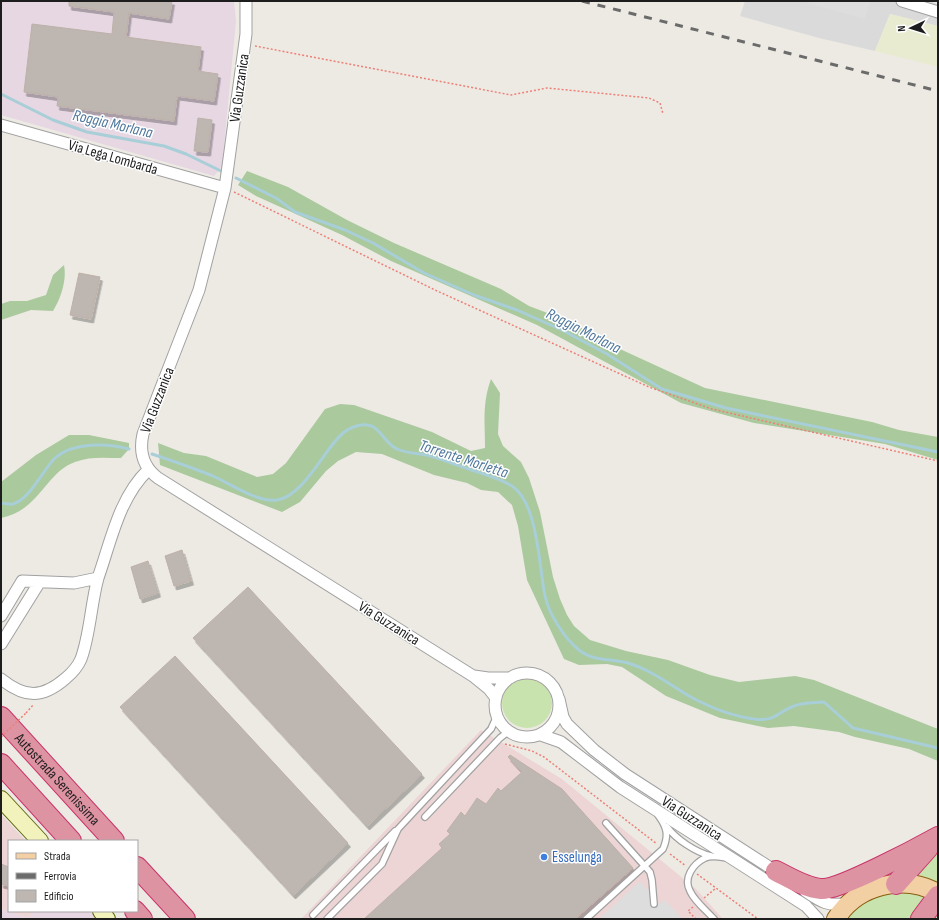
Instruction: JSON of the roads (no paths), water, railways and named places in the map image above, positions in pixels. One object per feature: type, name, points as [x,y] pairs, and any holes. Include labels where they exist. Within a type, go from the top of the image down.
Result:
[{"type":"highway","name":"Autostrada Serenissima","points":[[1,717],[113,840]]},
{"type":"highway","name":"Autostrada Serenissima","points":[[1,764],[70,840]]},
{"type":"highway","points":[[776,871],[812,887],[823,890],[900,858],[938,838]]},
{"type":"highway","points":[[896,884],[938,838]]},
{"type":"highway","points":[[138,868],[185,919]]},
{"type":"main road","points":[[836,919],[850,903],[864,893],[879,886],[896,884],[921,886],[932,903]]},
{"type":"street","name":"Via Guzzanica","points":[[246,1],[245,44],[225,188],[199,290],[143,434],[142,456],[148,470],[158,478],[473,676],[489,689],[496,698]]},
{"type":"street","points":[[902,1],[938,12]]},
{"type":"street","name":"Via Lega Lombarda","points":[[1,125],[225,188]]},
{"type":"street","points":[[1,679],[19,691],[36,694],[52,688],[70,674],[81,658],[98,578],[126,499],[136,482],[148,470]]},
{"type":"street","points":[[1,616],[22,581],[39,583],[74,583],[98,578]]},
{"type":"street","points":[[1,644],[39,583]]},
{"type":"street","name":"Via Guzzanica","points":[[473,676],[510,678],[519,674],[530,673],[540,675],[549,681],[556,689],[563,717],[567,724],[594,750],[625,774],[824,903],[837,906],[850,903]]},
{"type":"street","points":[[505,734],[498,716],[496,698],[499,690],[510,678]]},
{"type":"street","points":[[541,735],[550,729],[556,720],[559,710],[559,699]]},
{"type":"street","name":"Via Guzzanica","points":[[505,734],[528,737],[541,735],[561,742],[602,774],[638,799],[806,906],[818,919]]},
{"type":"street","points":[[1,799],[39,840]]},
{"type":"lane","points":[[313,915],[398,829],[487,733],[498,716]]},
{"type":"lane","points":[[425,817],[505,734]]},
{"type":"lane","points":[[638,799],[657,814],[672,834],[703,854],[731,859]]},
{"type":"lane","points":[[606,823],[650,872],[654,904]]},
{"type":"lane","points":[[586,919],[663,849],[667,840],[667,832],[664,823]]},
{"type":"lane","points":[[327,919],[382,864],[398,829]]},
{"type":"lane","points":[[713,856],[706,858],[691,870],[687,884],[690,892],[714,918]]},
{"type":"waterway","name":"Roggia Morlana","points":[[1,94],[53,120],[87,132],[164,146],[186,154],[221,171]]},
{"type":"waterway","name":"Roggia Morlana","points":[[236,178],[276,198],[295,212],[345,230],[373,243],[424,273],[474,295],[517,310],[562,330],[607,354],[662,389],[726,408],[938,452]]},
{"type":"waterway","name":"Torrente Morletta","points":[[152,454],[213,476],[253,496],[262,499],[277,500],[287,497],[305,481],[328,450],[343,433],[357,426],[372,426],[393,447],[397,449],[426,455],[495,478],[512,486],[521,494],[527,506],[536,536],[547,603],[558,625],[568,639],[585,654],[597,658],[622,661],[636,666],[652,673],[697,700],[737,716],[761,720],[772,718],[788,708],[798,705],[824,702],[853,728],[938,748]]},
{"type":"waterway","name":"Torrente Morletta","points":[[1,503],[12,504],[19,501],[31,490],[50,463],[62,453],[71,449],[90,445],[129,449]]},
{"type":"railway","points":[[582,1],[938,91]]},
{"type":"place","name":"Esselunga","points":[[544,857]]}]
